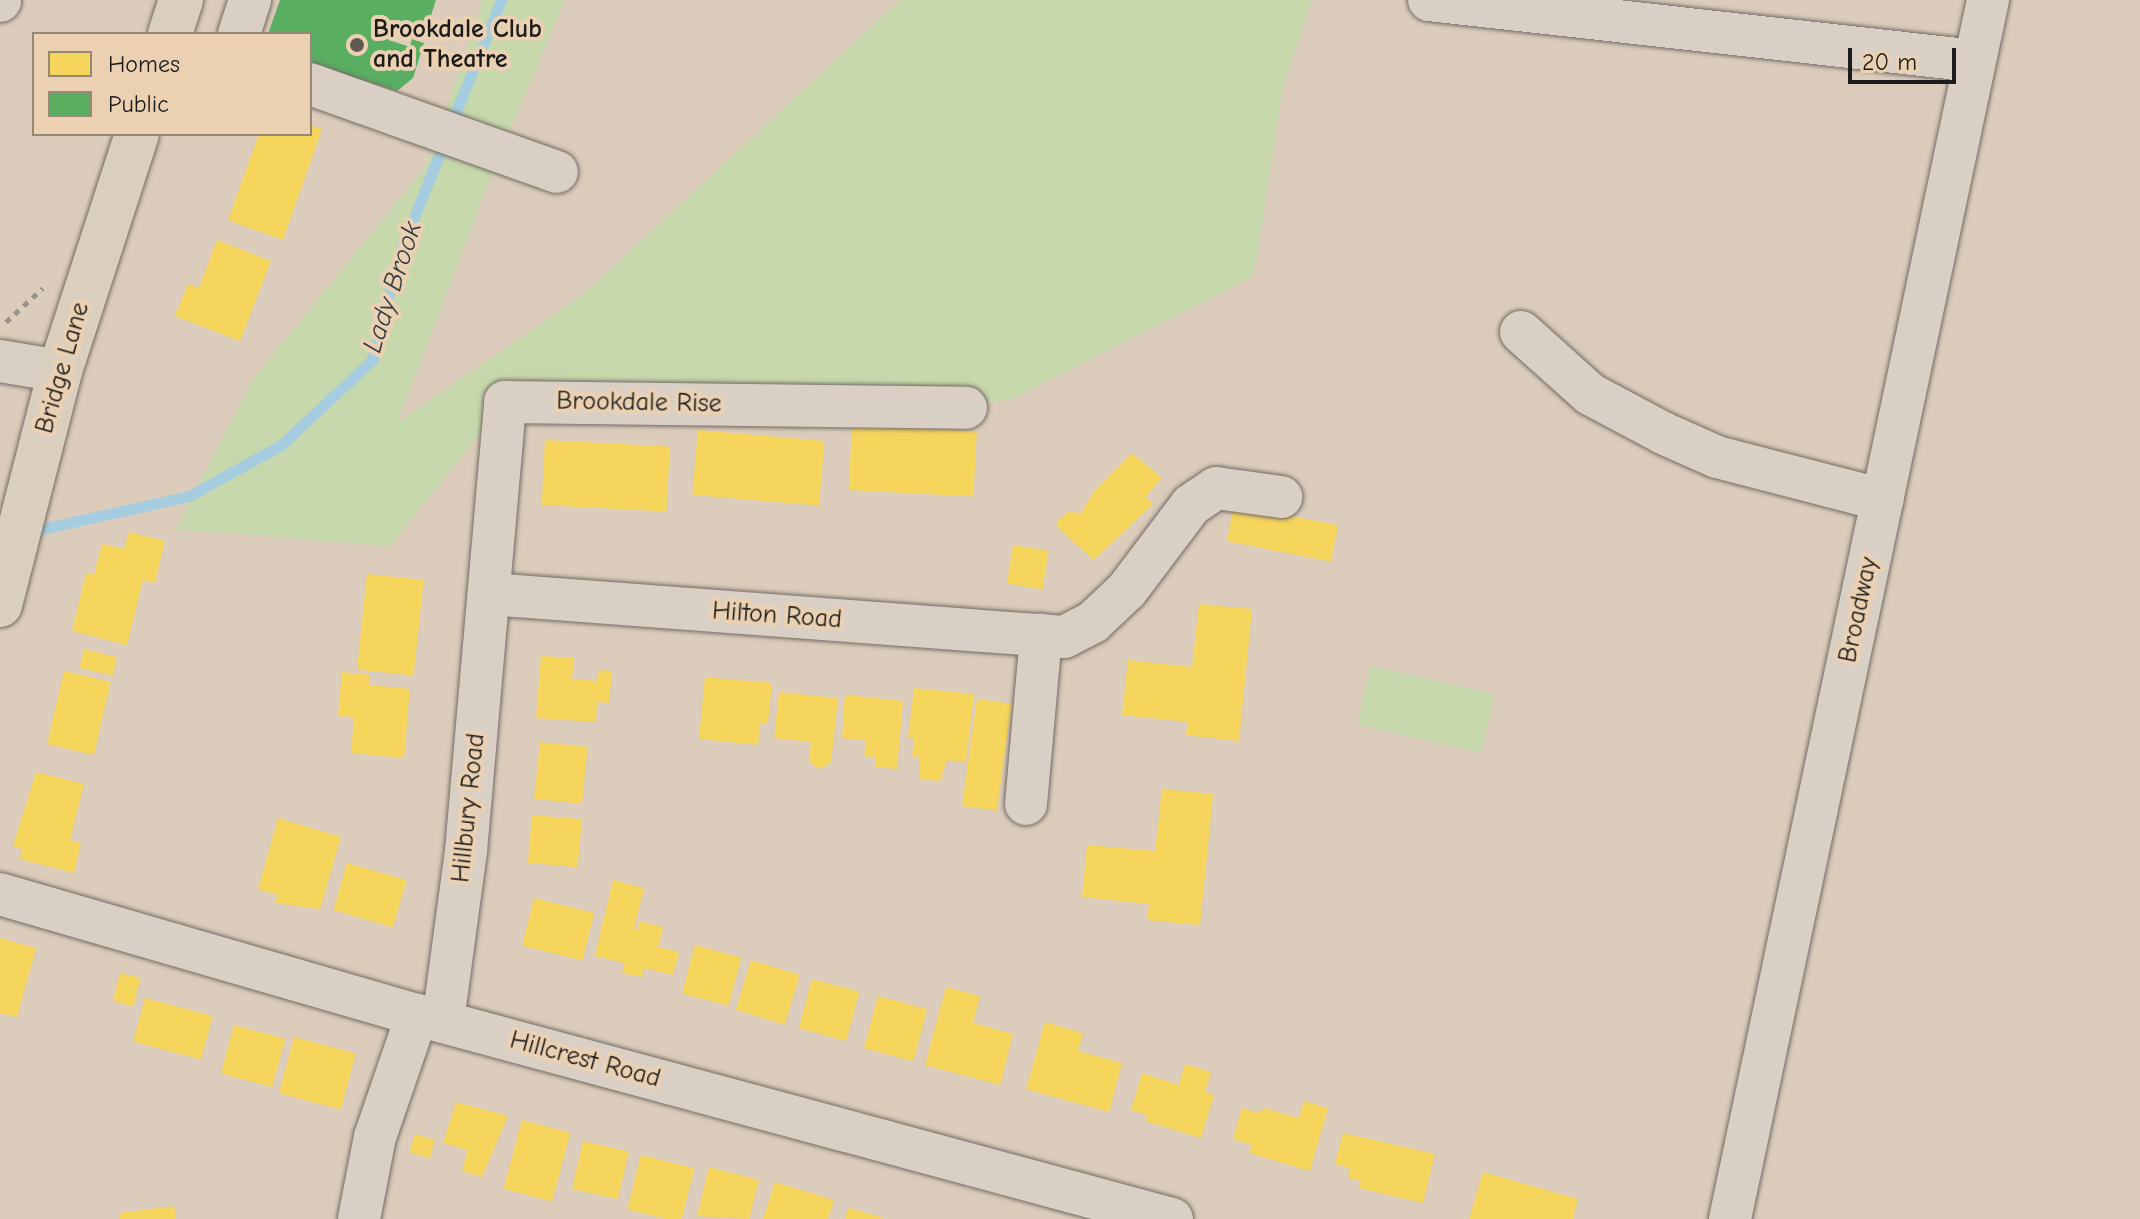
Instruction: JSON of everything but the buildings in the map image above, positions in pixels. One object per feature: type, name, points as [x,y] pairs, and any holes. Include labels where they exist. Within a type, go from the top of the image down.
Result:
[{"type":"main road","points":[[171,32],[181,0]]},
{"type":"main road","name":"Bridge Lane","points":[[2,599],[60,371],[136,136]]},
{"type":"street","points":[[240,32],[250,0]]},
{"type":"street","points":[[1429,0],[1975,61]]},
{"type":"street","name":"Broadway","points":[[1730,1219],[1988,0]]},
{"type":"street","points":[[312,85],[434,125],[557,172]]},
{"type":"street","points":[[1521,332],[1590,394],[1663,433],[1717,457],[1883,500]]},
{"type":"street","points":[[0,361],[60,371]]},
{"type":"street","name":"Brookdale Rise","points":[[489,594],[505,402],[966,408]]},
{"type":"street","points":[[1026,804],[1053,636],[1093,622],[1127,590],[1191,505],[1216,488],[1281,497]]},
{"type":"street","name":"Hilton Road","points":[[489,594],[1053,636]]},
{"type":"street","name":"Hillbury Road","points":[[359,1219],[375,1137],[430,1018],[466,851],[489,594]]},
{"type":"street","name":"Hillcrest Road","points":[[0,894],[430,1018],[1172,1219]]},
{"type":"green space","points":[[483,0],[565,0],[494,168],[397,423],[586,292],[900,0],[1312,0],[1283,87],[1254,276],[1014,398],[966,408],[505,402],[390,546],[176,529],[253,379],[427,165]]},
{"type":"green space","points":[[1371,666],[1495,695],[1481,753],[1358,724]]},
{"type":"waterway","name":"Lady Brook","points":[[451,124],[501,0]]},
{"type":"waterway","name":"Lady Brook","points":[[28,532],[189,496],[281,445],[372,360],[400,252],[445,140]]},
{"type":"place","name":"Brookdale Club and Theatre","points":[[357,45]]}]
